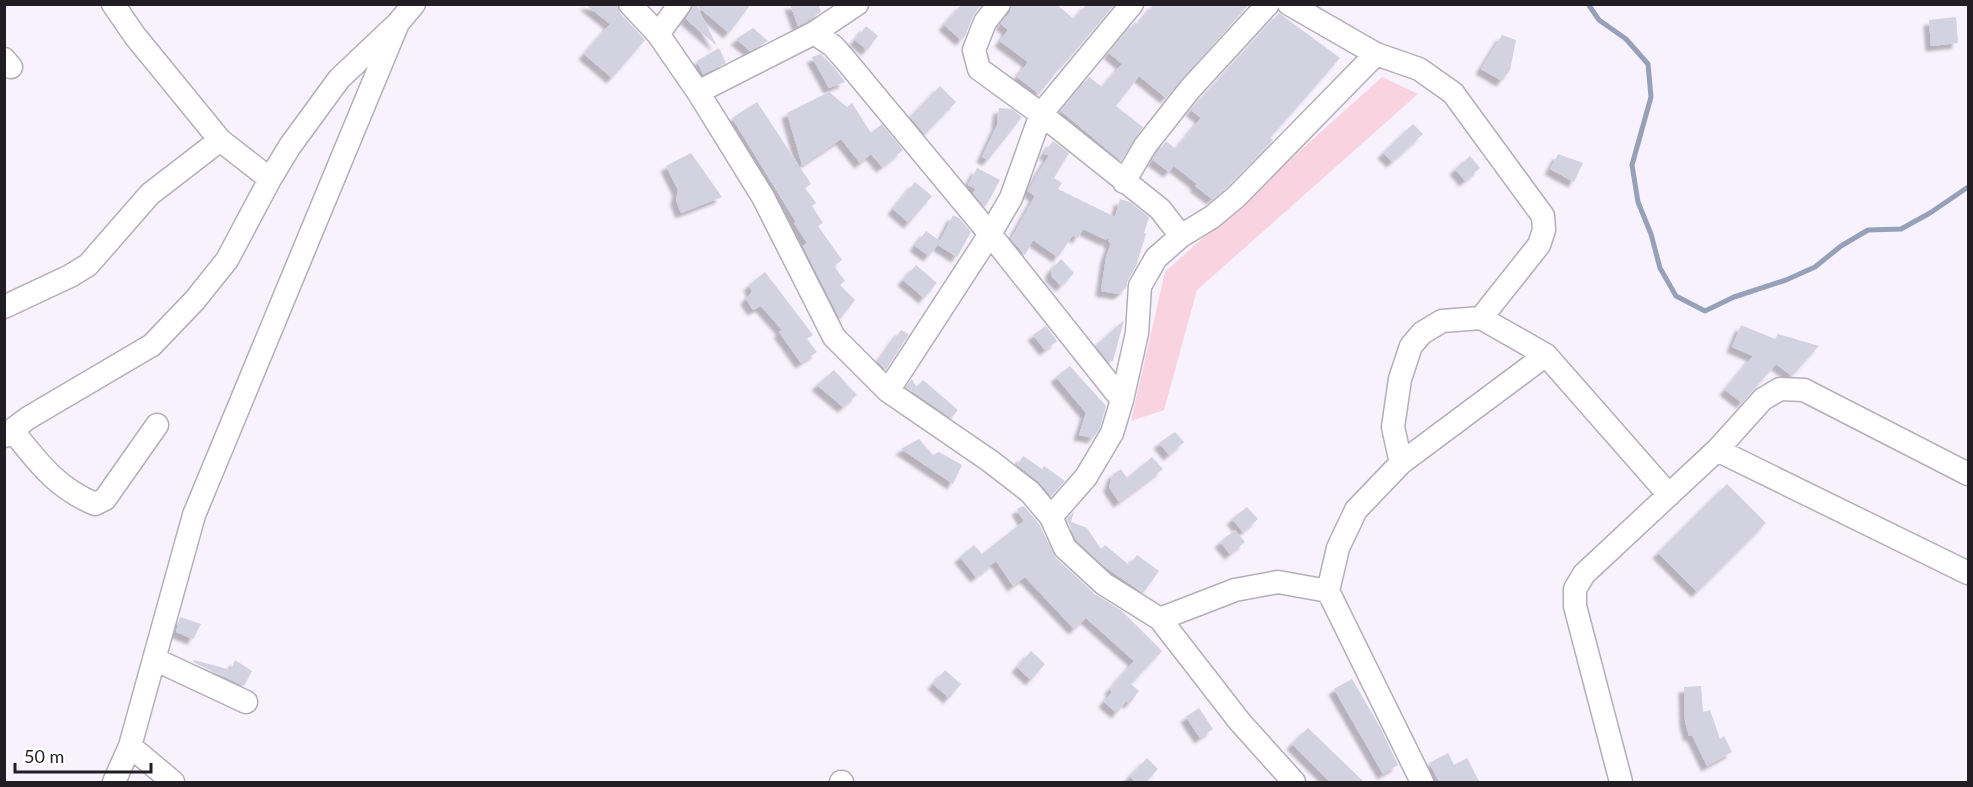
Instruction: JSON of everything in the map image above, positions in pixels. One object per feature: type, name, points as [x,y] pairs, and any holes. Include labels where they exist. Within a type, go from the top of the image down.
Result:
[{"type":"street","points":[[113,4],[156,64],[220,140],[270,179]]},
{"type":"street","points":[[157,425],[105,499],[95,504],[47,473],[8,433],[27,418],[152,345],[195,300],[227,260],[290,146],[339,78],[398,23],[414,4]]},
{"type":"street","points":[[630,4],[658,34],[698,92],[764,197],[834,337],[888,391],[1030,492],[1051,517],[1065,548],[1104,584],[1160,618],[1240,722],[1294,783]]},
{"type":"street","points":[[658,34],[680,4]]},
{"type":"street","points":[[698,92],[814,33],[857,4]]},
{"type":"street","points":[[999,4],[985,22],[974,50],[979,69],[1041,114],[1160,209],[1180,236]]},
{"type":"street","points":[[888,391],[1011,198],[1041,114],[1132,4]]},
{"type":"street","points":[[1124,182],[1145,146],[1190,89],[1268,4]]},
{"type":"street","points":[[1289,4],[1376,54],[1419,69],[1453,93],[1543,216],[1544,230],[1539,245],[1481,318]]},
{"type":"street","points":[[114,783],[130,746],[194,515],[398,23]]},
{"type":"street","points":[[814,33],[834,46],[990,234],[1122,400]]},
{"type":"street","points":[[1051,517],[1086,477],[1112,433],[1137,333],[1140,286],[1156,258],[1180,236],[1212,217],[1236,197],[1376,54]]},
{"type":"street","points":[[4,307],[88,266],[150,194],[220,140]]},
{"type":"street","points":[[1401,463],[1393,427],[1400,379],[1411,346],[1422,333],[1442,321],[1481,318],[1546,355],[1669,495]]},
{"type":"street","points":[[1422,783],[1328,591],[1338,548],[1356,510],[1401,463],[1546,355]]},
{"type":"street","points":[[1621,783],[1575,606],[1575,589],[1584,574],[1718,450],[1762,399],[1780,388],[1804,390],[1968,474]]},
{"type":"street","points":[[1718,450],[1968,573]]},
{"type":"street","points":[[1160,618],[1234,590],[1278,582],[1328,591]]},
{"type":"street","points":[[154,659],[246,702]]},
{"type":"street","points":[[130,746],[173,783]]},
{"type":"shaded area","points":[[1382,77],[1418,94],[1197,290],[1164,410],[1131,421],[1165,272]]},
{"type":"building","points":[[585,4],[617,4],[620,13],[645,40],[612,78],[584,54],[610,24]]},
{"type":"building","points":[[693,4],[751,4],[729,33],[697,6],[717,46],[686,19]]},
{"type":"building","points":[[790,4],[818,4],[821,12],[798,26]]},
{"type":"building","points":[[962,4],[982,4],[974,14],[961,40],[944,25]]},
{"type":"building","points":[[1012,4],[1056,4],[1074,19],[1087,4],[1114,5],[1039,94],[1017,77],[1028,62],[1000,41],[1008,30],[1001,24],[1010,12]]},
{"type":"building","points":[[1154,4],[1249,4],[1166,98],[1139,76],[1116,106],[1143,127],[1121,161],[1061,111],[1089,77],[1102,87],[1122,64],[1109,53],[1135,22],[1138,25]]},
{"type":"building","points":[[1279,13],[1340,58],[1270,138],[1273,140],[1227,187],[1212,199],[1174,166],[1169,172],[1153,160],[1166,141],[1176,149],[1201,118],[1191,110]]},
{"type":"building","points":[[1956,17],[1958,43],[1931,46],[1929,20]]},
{"type":"building","points":[[866,26],[878,36],[867,50],[855,40]]},
{"type":"building","points":[[753,28],[768,41],[750,51],[736,39]]},
{"type":"building","points":[[1502,35],[1516,40],[1510,70],[1502,81],[1481,69]]},
{"type":"building","points":[[719,48],[726,63],[703,74],[697,61]]},
{"type":"building","points":[[821,54],[845,82],[829,88],[812,57]]},
{"type":"building","points":[[940,86],[956,102],[925,134],[910,117]]},
{"type":"building","points":[[829,92],[847,107],[852,103],[871,133],[882,124],[903,150],[882,167],[871,154],[860,163],[841,139],[802,165],[787,113]]},
{"type":"building","points":[[757,102],[811,184],[805,188],[816,203],[812,206],[823,223],[818,226],[842,260],[834,266],[845,281],[840,285],[855,300],[840,319],[803,246],[807,243],[794,223],[796,222],[732,118]]},
{"type":"building","points":[[999,108],[1012,109],[1022,117],[988,160],[982,157],[998,123]]},
{"type":"building","points":[[1413,124],[1423,134],[1392,162],[1383,153]]},
{"type":"building","points":[[1053,141],[1069,153],[1054,178],[1062,183],[1058,189],[1115,217],[1120,199],[1130,202],[1149,217],[1136,266],[1126,288],[1119,294],[1101,291],[1106,257],[1111,243],[1108,241],[1109,237],[1106,240],[1083,229],[1078,238],[1073,235],[1058,257],[1033,240],[1025,255],[1011,239],[1035,196],[1028,191],[1049,155],[1044,154]]},
{"type":"building","points":[[691,153],[722,197],[681,213],[676,200],[678,190],[666,166]]},
{"type":"building","points":[[1558,154],[1583,163],[1574,182],[1550,169]]},
{"type":"building","points":[[1470,156],[1480,168],[1465,181],[1455,169]]},
{"type":"building","points":[[977,168],[1000,180],[986,206],[973,193],[976,189],[968,185]]},
{"type":"building","points":[[915,182],[932,196],[909,223],[893,209]]},
{"type":"building","points":[[953,215],[959,218],[971,232],[957,257],[938,245]]},
{"type":"building","points":[[926,231],[940,241],[929,256],[915,246]]},
{"type":"building","points":[[1061,259],[1074,273],[1061,286],[1051,276],[1051,270]]},
{"type":"building","points":[[916,265],[937,283],[924,298],[903,280]]},
{"type":"building","points":[[765,272],[813,335],[807,339],[817,352],[801,363],[779,332],[782,330],[761,306],[753,310],[746,299],[752,292],[749,285]]},
{"type":"building","points":[[1124,320],[1113,361],[1108,361],[1096,346]]},
{"type":"building","points":[[1741,325],[1775,339],[1778,334],[1819,346],[1792,376],[1776,364],[1742,403],[1725,390],[1753,356],[1732,347]]},
{"type":"building","points":[[1046,326],[1057,341],[1045,350],[1033,335]]},
{"type":"building","points":[[901,330],[909,334],[886,370],[878,362]]},
{"type":"building","points":[[1070,366],[1106,406],[1100,428],[1093,438],[1079,435],[1086,413],[1056,377]]},
{"type":"building","points":[[834,370],[857,395],[843,407],[817,385]]},
{"type":"building","points":[[912,379],[916,387],[923,380],[958,410],[951,418],[906,387]]},
{"type":"building","points":[[1175,432],[1184,442],[1169,455],[1159,443]]},
{"type":"building","points":[[919,439],[933,455],[939,452],[962,465],[953,484],[901,449]]},
{"type":"building","points":[[1023,456],[1042,469],[1044,466],[1065,481],[1051,496],[1038,481],[1017,465]]},
{"type":"building","points":[[1152,457],[1163,469],[1119,502],[1109,487],[1113,474],[1121,469],[1127,478]]},
{"type":"building","points":[[1727,484],[1766,523],[1697,592],[1658,553]]},
{"type":"building","points":[[1024,506],[1039,524],[1056,558],[1095,594],[1122,611],[1162,651],[1131,684],[1139,691],[1130,703],[1126,701],[1117,713],[1104,702],[1112,692],[1110,689],[1134,661],[1086,618],[1074,629],[1025,577],[1013,586],[996,561],[976,577],[960,557],[974,545],[982,554],[1024,521],[1017,509]]},
{"type":"building","points":[[1247,507],[1258,519],[1243,532],[1232,519]]},
{"type":"building","points":[[1074,511],[1071,522],[1087,528],[1101,549],[1105,545],[1129,565],[1137,555],[1159,571],[1143,593],[1105,567],[1076,540],[1067,519]]},
{"type":"building","points":[[1235,530],[1245,542],[1230,554],[1220,542]]},
{"type":"building","points":[[180,617],[201,624],[193,639],[176,632]]},
{"type":"building","points":[[1031,651],[1045,664],[1031,680],[1017,667]]},
{"type":"building","points":[[194,660],[231,670],[235,660],[252,671],[244,686],[193,662]]},
{"type":"building","points":[[945,670],[961,684],[949,698],[933,684]]},
{"type":"building","points":[[1352,679],[1380,727],[1398,765],[1383,774],[1334,689]]},
{"type":"building","points":[[1701,686],[1703,712],[1710,710],[1720,739],[1724,736],[1732,752],[1707,766],[1692,735],[1689,736],[1685,721],[1684,687]]},
{"type":"building","points":[[1199,708],[1213,729],[1200,738],[1186,717]]},
{"type":"building","points":[[1308,728],[1365,783],[1331,783],[1292,744]]},
{"type":"building","points":[[1448,753],[1454,765],[1467,758],[1480,783],[1440,783],[1429,763]]},
{"type":"building","points":[[1147,758],[1158,769],[1145,783],[1136,783],[1130,776]]},
{"type":"waterway","points":[[1588,4],[1599,20],[1626,39],[1648,64],[1651,97],[1632,165],[1638,202],[1651,234],[1660,268],[1676,296],[1705,311],[1734,297],[1786,280],[1815,267],[1841,246],[1868,230],[1901,229],[1930,213],[1968,187]]}]
